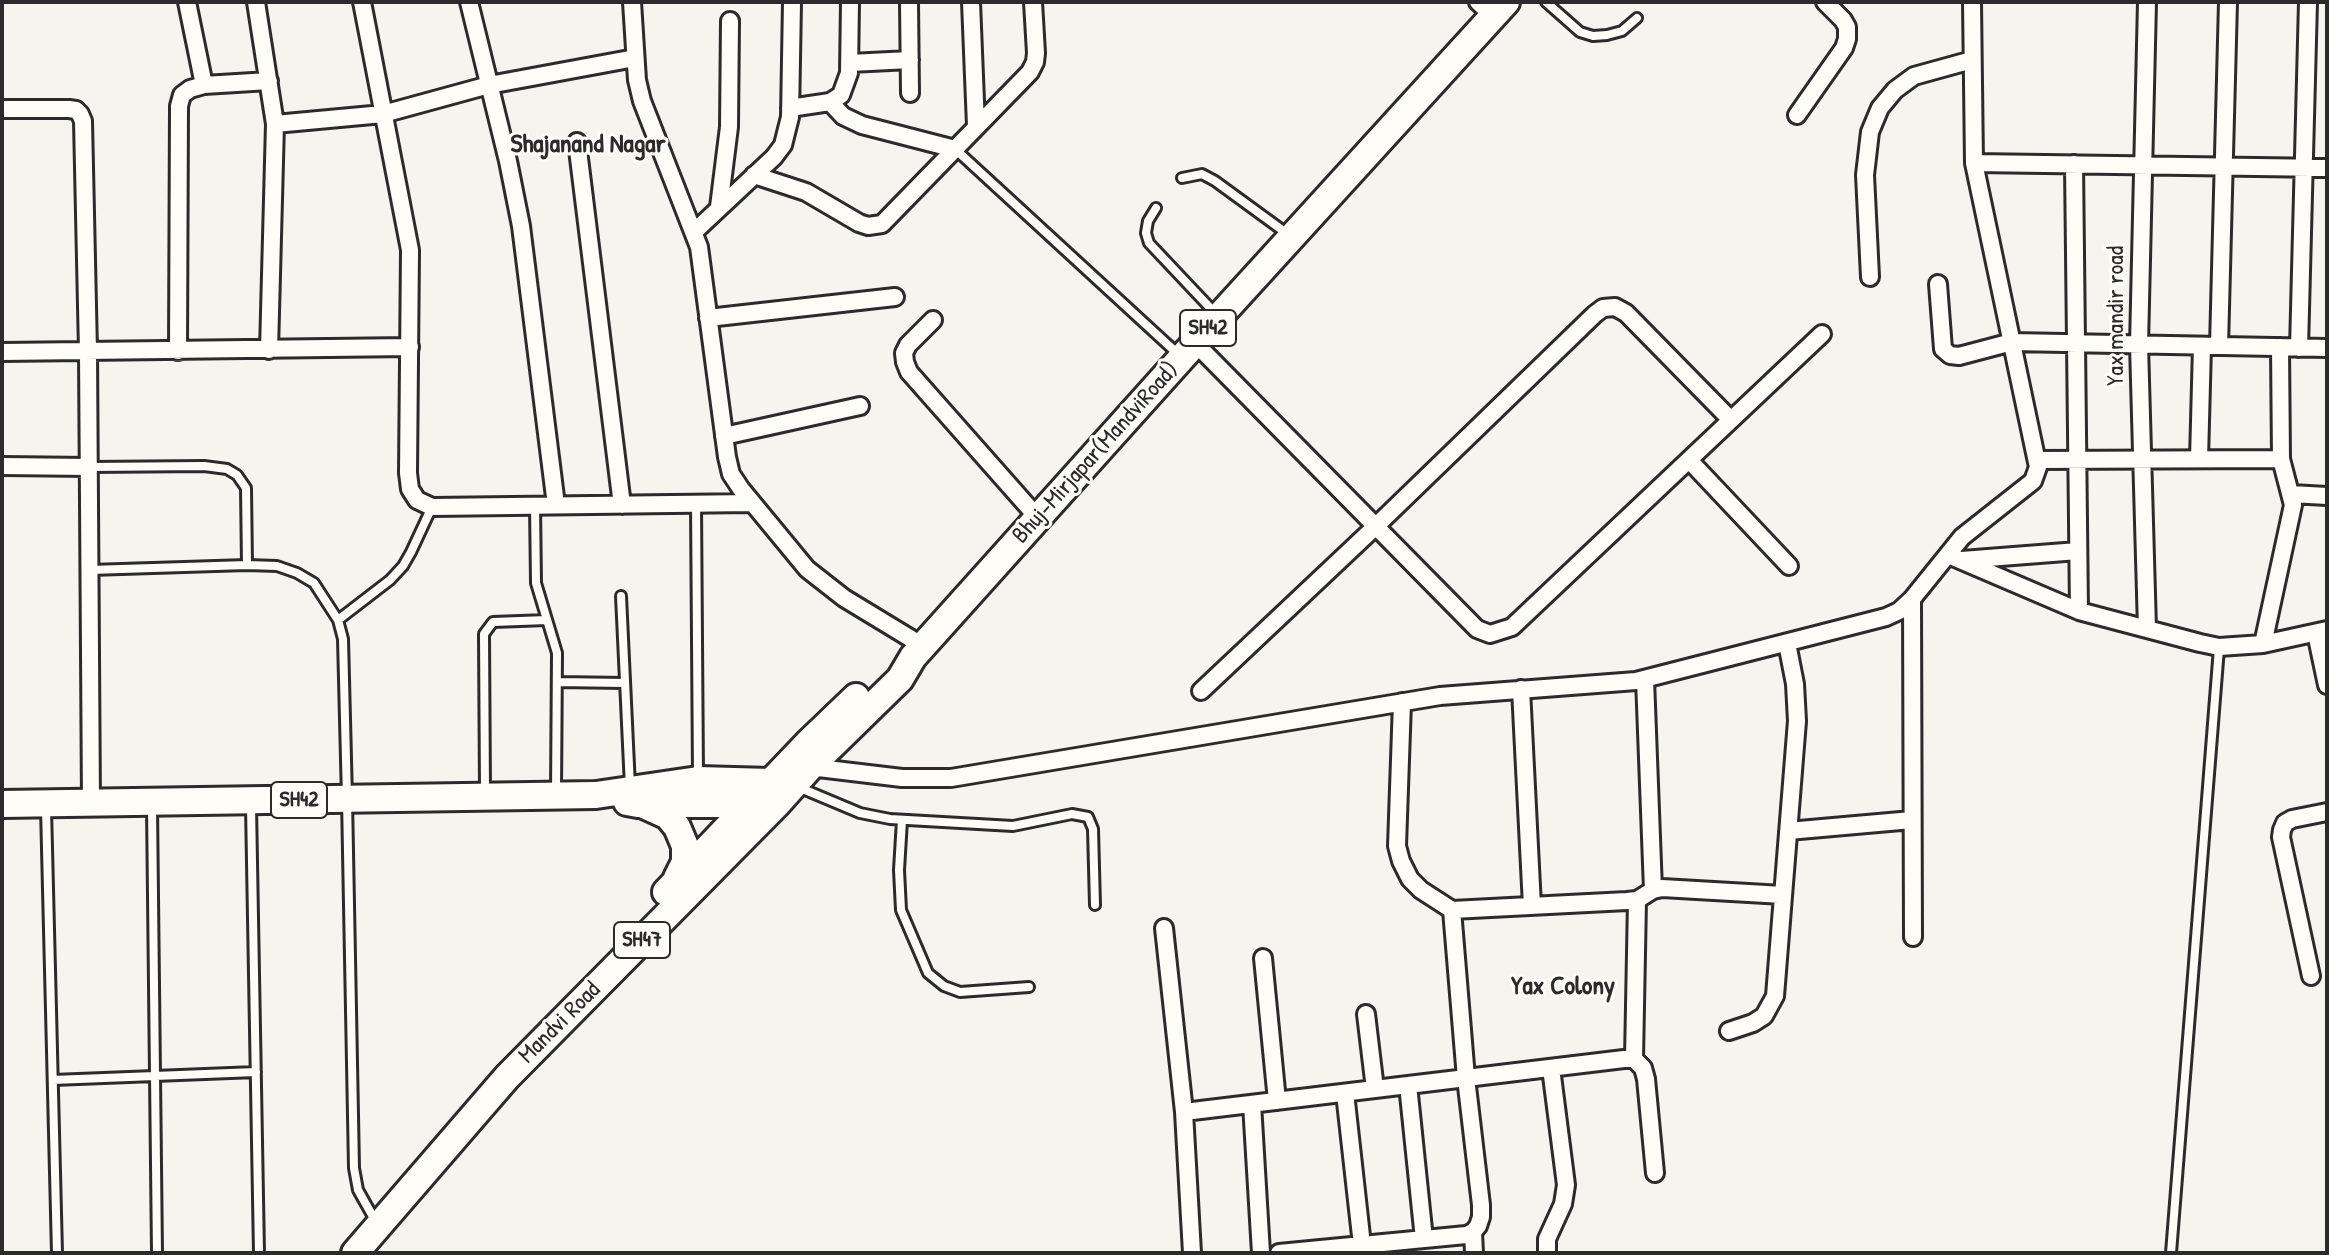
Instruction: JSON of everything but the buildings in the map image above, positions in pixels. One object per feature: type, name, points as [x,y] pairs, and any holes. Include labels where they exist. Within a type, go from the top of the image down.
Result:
[{"type":"main road","name":"Bhuj-Mirjapar(MandviRoad)","points":[[788,784],[900,679],[918,652],[1291,237],[1492,7]]},
{"type":"main road","name":"Bhuj-Mirjapar(MandviRoad)","points":[[788,784],[808,743],[886,669],[918,652]]},
{"type":"main road","name":"SH42","points":[[634,797],[698,780],[788,784]]},
{"type":"main road","name":"SH42","points":[[2,804],[596,795],[749,803],[788,784]]},
{"type":"main road","name":"Mandvi Road","points":[[355,1253],[507,1077],[788,784]]},
{"type":"main road","points":[[634,797],[668,816],[677,827],[685,846],[685,862],[676,881]]},
{"type":"main road","name":"SH47","points":[[507,1077],[616,945],[749,803]]},
{"type":"street","points":[[187,2],[204,85]]},
{"type":"street","points":[[256,2],[275,124],[269,350]]},
{"type":"street","points":[[362,2],[410,250],[410,489],[417,500],[432,507],[752,503]]},
{"type":"street","points":[[469,2],[521,226],[556,505]]},
{"type":"street","points":[[632,2],[635,58],[642,101],[699,247],[731,474],[807,569],[918,652]]},
{"type":"street","points":[[694,232],[783,145],[790,108],[792,2]]},
{"type":"street","points":[[790,108],[830,102],[841,95],[850,63],[850,2]]},
{"type":"street","points":[[909,2],[910,93]]},
{"type":"street","points":[[971,2],[976,126]]},
{"type":"street","points":[[754,175],[806,192],[859,223],[882,224],[1030,72],[1035,62],[1036,41],[1033,2]]},
{"type":"street","points":[[1797,115],[1844,48],[1847,39],[1847,27],[1843,20],[1825,2]]},
{"type":"street","points":[[788,784],[951,778],[1440,696],[1614,684],[1787,643],[1899,611],[1954,558],[1973,528],[2033,481],[2037,474],[2037,460],[1974,163],[1972,2]]},
{"type":"street","name":"Yax mandir road","points":[[2147,2],[2139,345],[2147,629]]},
{"type":"street","points":[[2199,459],[2223,166],[2228,2]]},
{"type":"street","points":[[2299,348],[2308,2]]},
{"type":"street","points":[[719,207],[729,127],[730,21]]},
{"type":"street","points":[[275,124],[383,114],[489,85],[635,58]]},
{"type":"street","points":[[850,63],[910,60]]},
{"type":"street","points":[[1870,277],[1865,175],[1870,132],[1880,108],[1895,90],[1914,76],[1972,60]]},
{"type":"street","points":[[178,351],[179,106],[182,95],[204,85],[269,81]]},
{"type":"street","points":[[830,102],[843,116],[862,125],[955,149]]},
{"type":"street","points":[[2,109],[76,110],[83,121],[91,803]]},
{"type":"street","points":[[577,142],[622,505]]},
{"type":"street","points":[[1974,163],[2327,168]]},
{"type":"street","points":[[2074,164],[2079,611]]},
{"type":"street","points":[[1938,284],[1943,349],[1950,355],[1959,356],[2012,342],[2327,348]]},
{"type":"street","points":[[708,318],[895,297]]},
{"type":"street","points":[[1201,691],[1603,308],[1615,307],[1626,313],[1731,420]]},
{"type":"street","points":[[933,320],[904,353],[909,372],[1038,518]]},
{"type":"street","points":[[1188,350],[1376,526],[1477,629],[1490,634],[1512,627],[1822,334]]},
{"type":"street","points":[[2,352],[410,347]]},
{"type":"street","points":[[2263,644],[2292,517],[2291,494],[2281,459],[2280,347]]},
{"type":"street","points":[[724,436],[860,406]]},
{"type":"street","points":[[2037,460],[2281,459]]},
{"type":"street","points":[[1689,460],[1789,566]]},
{"type":"street","points":[[2,466],[89,467]]},
{"type":"street","points":[[2291,494],[2327,496]]},
{"type":"street","points":[[1954,558],[2078,551]]},
{"type":"street","points":[[1954,558],[2079,611],[2219,647],[2263,644],[2321,632],[2327,685]]},
{"type":"street","points":[[1912,599],[1913,937]]},
{"type":"street","points":[[1729,1031],[1764,1016],[1775,996],[1797,721],[1795,684],[1787,643]]},
{"type":"street","points":[[1645,679],[1653,890]]},
{"type":"street","points":[[1521,689],[1532,906]]},
{"type":"street","points":[[1402,702],[1397,846],[1410,879],[1452,910],[1637,900],[1653,890],[1673,887],[1783,895]]},
{"type":"street","points":[[2311,976],[2281,837],[2285,823],[2292,819],[2327,812]]},
{"type":"street","points":[[1788,831],[1912,820]]},
{"type":"street","points":[[1634,1059],[1637,900]]},
{"type":"street","points":[[1452,910],[1466,1078],[1481,1205],[1481,1217],[1473,1232],[1474,1253]]},
{"type":"street","points":[[1164,928],[1184,1112],[1192,1253]]},
{"type":"street","points":[[1263,958],[1277,1101]]},
{"type":"street","points":[[1366,1014],[1375,1089]]},
{"type":"street","points":[[1184,1112],[1634,1059],[1643,1068],[1646,1079],[1655,1173]]},
{"type":"street","points":[[1547,1253],[1547,1239],[1563,1204],[1566,1185],[1551,1068]]},
{"type":"street","points":[[1408,1085],[1424,1239]]},
{"type":"street","points":[[1345,1093],[1362,1245]]},
{"type":"street","points":[[1252,1104],[1261,1253]]},
{"type":"street","points":[[1279,1253],[1336,1250],[1473,1232]]},
{"type":"lane","points":[[1546,2],[1580,32],[1593,36],[1622,31],[1637,18]]},
{"type":"lane","points":[[955,149],[1188,350]]},
{"type":"lane","points":[[1182,178],[1202,174],[1215,181],[1291,237]]},
{"type":"lane","points":[[1156,208],[1148,221],[1146,233],[1149,243],[1218,317]]},
{"type":"lane","points":[[89,467],[204,466],[227,469],[237,475],[246,488],[247,565]]},
{"type":"lane","points":[[696,504],[698,780]]},
{"type":"lane","points":[[535,505],[536,583],[557,653],[556,796]]},
{"type":"lane","points":[[338,620],[390,580],[403,566],[432,507]]},
{"type":"lane","points":[[90,570],[277,566],[314,583],[338,620],[343,639],[354,1168],[358,1190],[378,1227]]},
{"type":"lane","points":[[621,596],[634,797]]},
{"type":"lane","points":[[485,797],[484,634],[493,622],[547,620]]},
{"type":"lane","points":[[2171,1253],[2219,647]]},
{"type":"lane","points":[[557,682],[625,683]]},
{"type":"lane","points":[[788,784],[860,813],[882,818],[1013,826],[1072,814],[1088,817],[1093,829],[1095,905]]},
{"type":"lane","points":[[251,802],[259,1253]]},
{"type":"lane","points":[[151,803],[157,1253]]},
{"type":"lane","points":[[46,804],[57,1253]]},
{"type":"lane","points":[[902,820],[898,880],[901,910],[928,973],[944,986],[960,992],[1029,987]]},
{"type":"lane","points":[[53,1080],[256,1072]]},
{"type":"district","name":"Shajanand Nagar","points":[[588,145]]},
{"type":"district","name":"Yax Colony","points":[[1563,987]]}]
